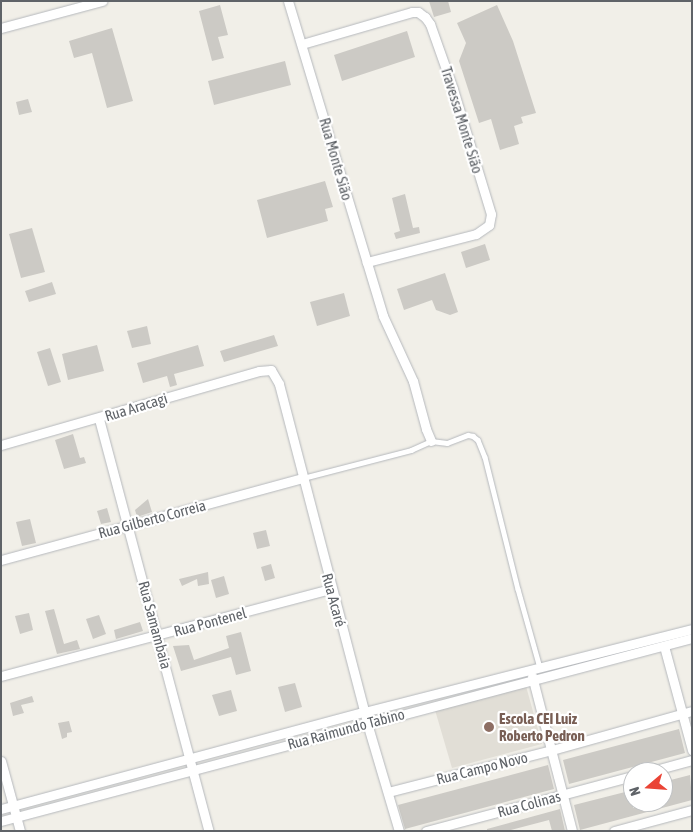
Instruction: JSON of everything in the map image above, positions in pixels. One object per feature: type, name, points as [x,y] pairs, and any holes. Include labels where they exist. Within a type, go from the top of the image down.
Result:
[{"type":"street","points":[[1,28],[102,1]]},
{"type":"street","name":"Rua Monte Sião","points":[[288,1],[383,316],[414,381],[426,429],[432,441]]},
{"type":"street","name":"Travessa Monte Sião","points":[[302,44],[412,12],[418,12],[425,17],[430,24],[453,89],[491,214],[489,225],[476,234],[367,262]]},
{"type":"street","name":"Rua Aracagi","points":[[1,445],[100,419],[250,374],[271,370]]},
{"type":"street","name":"Rua Acaré","points":[[271,370],[279,384],[364,712],[399,831]]},
{"type":"street","name":"Rua Samambaia","points":[[100,419],[209,831]]},
{"type":"street","name":"Rua Gilberto Correia","points":[[1,560],[302,478]]},
{"type":"street","name":"Rua Pontenel","points":[[1,676],[331,589]]},
{"type":"street","name":"Rua Raimundo Tabino","points":[[1,810],[364,712],[692,629]]},
{"type":"street","name":"Rua Raimundo Tabino","points":[[1,821],[692,638]]},
{"type":"street","points":[[664,646],[692,750]]},
{"type":"street","points":[[531,671],[538,679],[552,750],[572,831]]},
{"type":"street","name":"Rua Campo Novo","points":[[388,792],[552,750],[692,711]]},
{"type":"street","points":[[673,765],[692,760]]},
{"type":"street","points":[[1,761],[20,831]]},
{"type":"street","points":[[160,767],[164,779]]},
{"type":"street","name":"Rua Colinas","points":[[426,831],[623,779]]},
{"type":"street","points":[[614,831],[692,810]]},
{"type":"lane","points":[[302,478],[412,450],[432,441],[447,443],[468,435],[478,440],[485,457],[540,668],[538,679]]},
{"type":"shaded area","name":"Escola CEI Luiz Roberto Pedron","points":[[526,686],[542,744],[452,768],[435,710]]},
{"type":"building","points":[[429,1],[448,1],[451,12],[434,17]]},
{"type":"building","points":[[220,5],[228,35],[218,37],[224,58],[212,61],[199,11]]},
{"type":"building","points":[[497,5],[513,41],[536,113],[521,117],[523,123],[514,126],[519,144],[500,150],[491,119],[479,123],[459,61],[466,43],[457,23]]},
{"type":"building","points":[[112,28],[133,101],[107,108],[92,53],[74,58],[69,41]]},
{"type":"building","points":[[407,31],[415,57],[342,81],[334,55]]},
{"type":"building","points":[[285,61],[291,85],[214,105],[208,81]]},
{"type":"building","points":[[28,99],[32,112],[19,115],[16,102]]},
{"type":"building","points":[[325,181],[333,207],[325,209],[328,221],[267,238],[257,200]]},
{"type":"building","points":[[405,194],[413,228],[419,227],[420,233],[396,239],[394,233],[400,231],[392,198]]},
{"type":"building","points":[[32,228],[45,272],[21,278],[9,234]]},
{"type":"building","points":[[485,244],[490,260],[466,268],[461,252]]},
{"type":"building","points":[[445,273],[458,312],[450,315],[436,310],[432,300],[404,310],[397,289]]},
{"type":"building","points":[[52,282],[56,294],[29,302],[25,291]]},
{"type":"building","points":[[344,293],[350,316],[317,326],[310,302]]},
{"type":"building","points":[[147,326],[151,344],[132,348],[127,331]]},
{"type":"building","points":[[274,335],[278,346],[224,362],[220,351]]},
{"type":"building","points":[[97,345],[104,371],[68,380],[62,354]]},
{"type":"building","points":[[198,345],[204,366],[174,374],[177,385],[170,387],[167,376],[143,383],[137,363]]},
{"type":"building","points":[[50,348],[61,382],[48,386],[37,352]]},
{"type":"building","points":[[73,434],[80,458],[84,457],[86,463],[64,469],[55,440]]},
{"type":"building","points":[[148,499],[152,512],[137,517],[135,510]]},
{"type":"building","points":[[107,508],[111,522],[101,524],[97,511]]},
{"type":"building","points":[[30,519],[36,543],[22,546],[16,522]]},
{"type":"building","points":[[266,530],[270,546],[257,549],[253,533]]},
{"type":"building","points":[[271,564],[275,578],[265,581],[261,567]]},
{"type":"building","points":[[208,572],[209,584],[198,586],[197,579],[182,586],[179,579]]},
{"type":"building","points":[[224,576],[229,594],[216,598],[211,580]]},
{"type":"building","points":[[54,609],[64,644],[77,640],[80,649],[57,654],[45,611]]},
{"type":"building","points":[[29,613],[33,630],[20,634],[15,616]]},
{"type":"building","points":[[99,615],[106,634],[93,639],[86,619]]},
{"type":"building","points":[[140,622],[143,631],[116,639],[114,630]]},
{"type":"building","points":[[241,632],[251,671],[236,675],[231,657],[181,671],[173,646],[189,645],[194,660],[229,648],[226,636]]},
{"type":"building","points":[[295,683],[302,707],[285,712],[278,687]]},
{"type":"building","points":[[231,690],[237,711],[219,716],[212,695]]},
{"type":"building","points":[[32,696],[34,702],[21,705],[24,713],[13,716],[10,703]]},
{"type":"building","points":[[69,721],[72,732],[67,733],[67,737],[62,739],[58,723]]},
{"type":"building","points":[[679,729],[685,753],[651,762],[623,762],[623,770],[569,784],[563,760]]},
{"type":"building","points":[[548,765],[554,789],[405,829],[398,805]]},
{"type":"building","points":[[690,775],[692,800],[673,805],[673,779]]},
{"type":"building","points":[[623,793],[623,812],[647,812],[580,830],[574,805]]},
{"type":"building","points":[[560,809],[565,831],[552,831],[549,820],[507,831],[487,831],[487,829]]},
{"type":"place","name":"Escola CEI Luiz Roberto Pedron","points":[[489,727]]}]
